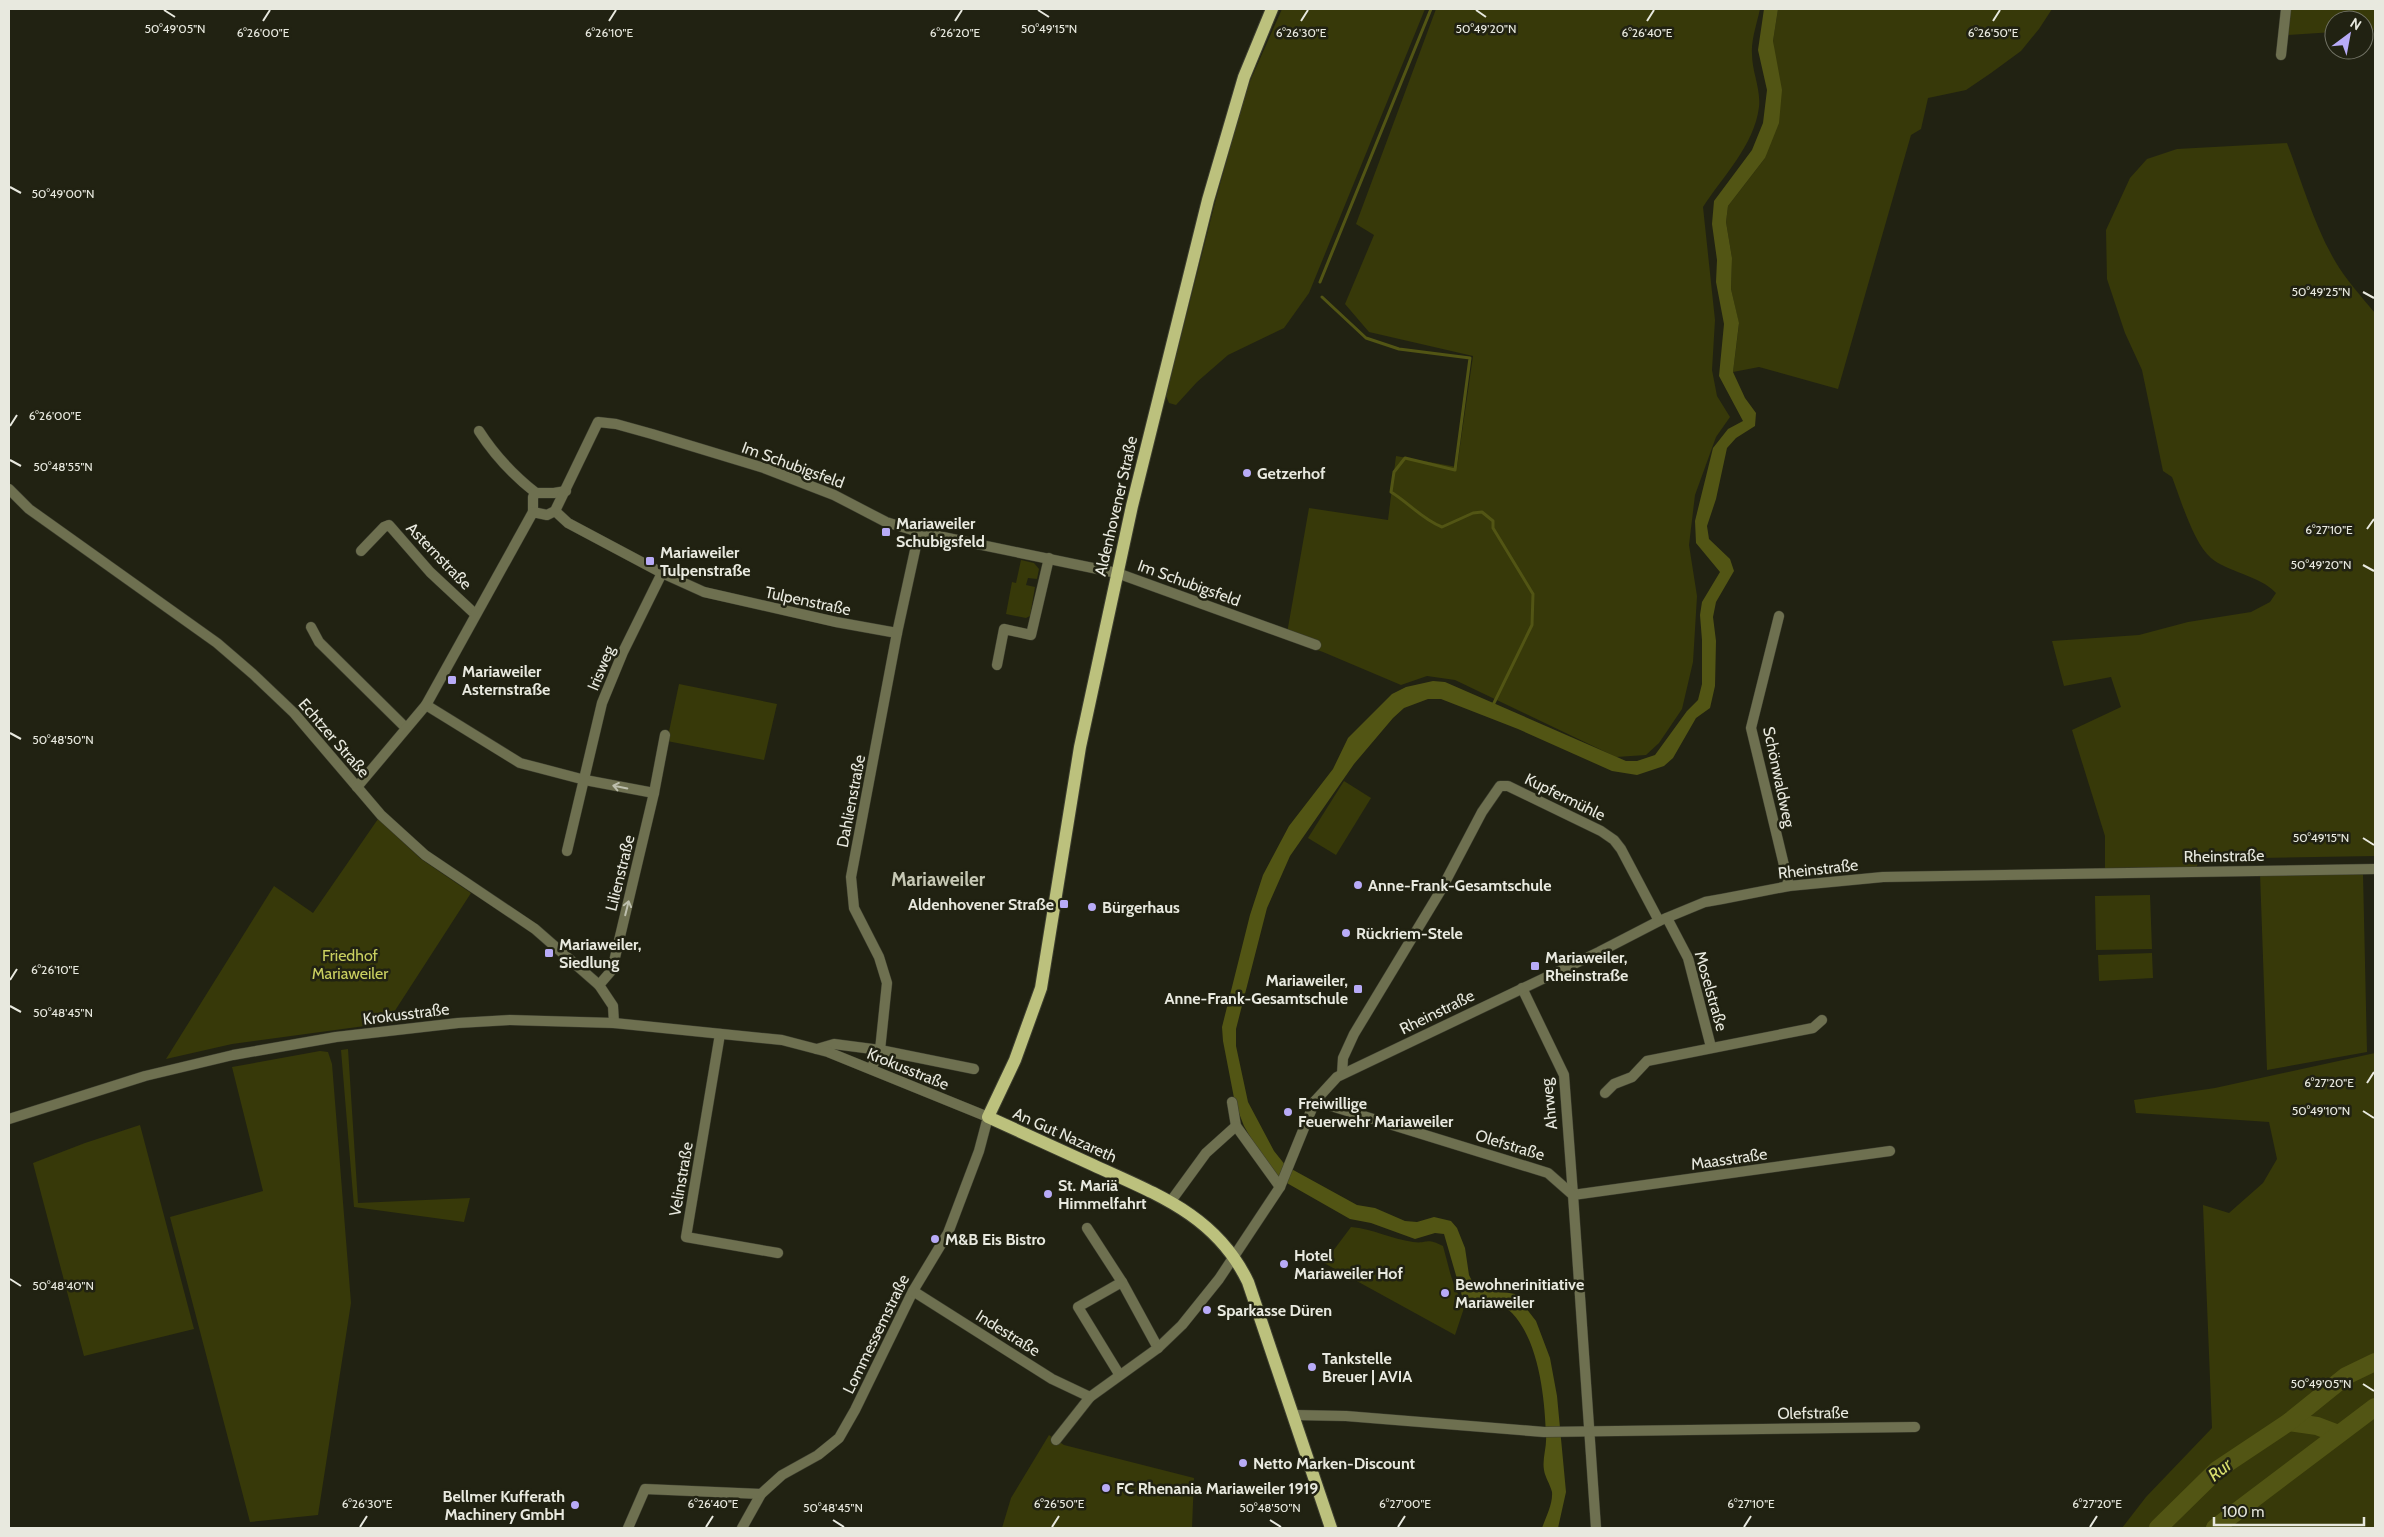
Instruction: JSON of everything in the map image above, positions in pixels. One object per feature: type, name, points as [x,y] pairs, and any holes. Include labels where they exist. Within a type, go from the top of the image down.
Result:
[{"type":"main road","name":"Aldenhovener Straße","points":[[988,1117],[1015,1060],[1041,988],[1080,747],[1117,573],[1208,200],[1244,77],[1272,9]]},
{"type":"main road","name":"An Gut Nazareth","points":[[988,1117],[1171,1201],[1208,1227],[1234,1256],[1248,1282],[1331,1528]]},
{"type":"street","points":[[2281,55],[2286,9]]},
{"type":"street","name":"Im Schubigsfeld","points":[[566,491],[598,422],[616,424],[764,468],[834,495],[874,518],[919,532],[1117,573],[1316,645]]},
{"type":"street","points":[[479,431],[495,455],[516,478],[536,493],[566,491]]},
{"type":"street","name":"Echtzer Straße","points":[[9,489],[29,509],[224,648],[294,713],[381,815],[425,855],[534,929],[599,985],[612,1006],[614,1024]]},
{"type":"street","points":[[533,512],[547,515],[555,511],[566,491]]},
{"type":"street","name":"Asternstraße","points":[[357,786],[426,705],[533,512],[533,497],[536,493]]},
{"type":"street","name":"Tulpenstraße","points":[[555,511],[568,523],[662,573],[704,592],[836,622],[897,633]]},
{"type":"street","name":"Asternstraße","points":[[361,551],[384,527],[389,525],[430,572],[475,614]]},
{"type":"street","name":"Dahlienstraße","points":[[871,1070],[880,1050],[887,983],[879,956],[854,908],[851,877],[864,820],[897,633],[919,532]]},
{"type":"street","points":[[997,665],[1004,629],[1031,636],[1049,558]]},
{"type":"street","name":"Irisweg","points":[[585,780],[602,703],[623,652],[662,573]]},
{"type":"street","name":"Schönwaldweg","points":[[1779,616],[1751,728],[1789,886]]},
{"type":"street","points":[[311,627],[319,642],[406,728]]},
{"type":"street","points":[[426,705],[520,763],[585,780],[654,793]]},
{"type":"street","name":"Lilienstraße","points":[[599,985],[612,970],[654,793],[665,735]]},
{"type":"street","points":[[567,851],[578,798],[585,780]]},
{"type":"street","name":"Kupfermühle","points":[[1342,1074],[1343,1058],[1354,1034],[1441,890],[1482,812],[1500,786],[1508,786],[1601,831],[1614,840],[1663,919]]},
{"type":"street","name":"Rheinstraße","points":[[1315,1101],[1328,1085],[1342,1074],[1663,919],[1704,902],[1789,886],[1883,877],[2375,869]]},
{"type":"street","name":"Moselstraße","points":[[1663,919],[1688,958],[1711,1047]]},
{"type":"street","name":"Ahrweg","points":[[1522,988],[1564,1076],[1572,1195]]},
{"type":"street","name":"Krokusstraße","points":[[9,1119],[145,1076],[233,1055],[305,1042],[467,1022],[510,1020],[614,1024],[782,1040],[816,1049],[988,1117]]},
{"type":"street","name":"Moselstraße","points":[[1605,1093],[1614,1084],[1632,1077],[1647,1061],[1813,1028],[1822,1020]]},
{"type":"street","name":"Velinstraße","points":[[720,1034],[686,1237],[778,1253]]},
{"type":"street","name":"Krokusstraße","points":[[816,1049],[834,1044],[880,1050],[974,1070]]},
{"type":"street","points":[[1056,1440],[1090,1397],[1119,1374],[1158,1348],[1182,1326],[1234,1256],[1281,1185],[1315,1101]]},
{"type":"street","name":"Olefstraße","points":[[1315,1101],[1548,1173],[1572,1195]]},
{"type":"street","points":[[1232,1102],[1236,1126],[1281,1185]]},
{"type":"street","name":"Lommessemstraße","points":[[742,1528],[761,1494],[782,1475],[818,1455],[839,1438],[855,1410],[913,1291],[948,1233],[979,1150],[988,1117]]},
{"type":"street","points":[[1171,1201],[1206,1153],[1236,1126]]},
{"type":"street","name":"Maasstraße","points":[[1572,1195],[1890,1151]]},
{"type":"street","points":[[1572,1195],[1591,1431],[1596,1528]]},
{"type":"street","points":[[1087,1228],[1122,1282],[1158,1348]]},
{"type":"street","points":[[1119,1374],[1078,1307],[1122,1282]]},
{"type":"street","name":"Indestraße","points":[[913,1291],[1052,1379],[1090,1397]]},
{"type":"street","name":"Olefstraße","points":[[1294,1415],[1346,1416],[1544,1432],[1915,1426]]},
{"type":"street","points":[[628,1528],[645,1489],[761,1494]]},
{"type":"green space","points":[[1282,9],[1425,9],[1309,293],[1284,328],[1228,355],[1197,382],[1176,405],[1169,403],[1166,396],[1217,195],[1247,88]]},
{"type":"green space","points":[[1436,9],[1760,9],[1752,49],[1752,61],[1759,100],[1756,121],[1751,135],[1737,160],[1703,207],[1715,320],[1712,370],[1717,396],[1730,417],[1716,437],[1695,495],[1689,545],[1697,596],[1693,662],[1682,709],[1659,743],[1646,755],[1616,757],[1455,680],[1427,676],[1401,685],[1323,652],[1286,639],[1309,508],[1388,520],[1396,456],[1457,467],[1473,356],[1369,332],[1345,304],[1374,235],[1356,224]]},
{"type":"green space","points":[[1778,9],[2052,9],[2021,51],[1991,73],[1966,90],[1928,98],[1921,129],[1911,135],[1838,389],[1759,367],[1733,372],[1739,324],[1731,289],[1732,258],[1726,222],[1728,206],[1765,158],[1775,64],[1773,41]]},
{"type":"green space","points":[[2289,9],[2375,9],[2375,30],[2374,10],[2324,10],[2324,33],[2288,35]]},
{"type":"green space","points":[[2287,143],[2315,218],[2335,261],[2375,313],[2375,856],[2198,859],[2197,867],[2105,868],[2105,836],[2072,730],[2121,707],[2111,677],[2064,686],[2052,641],[2139,635],[2188,622],[2251,612],[2270,602],[2276,593],[2261,582],[2225,567],[2211,558],[2193,531],[2172,477],[2163,471],[2142,370],[2125,333],[2107,279],[2106,230],[2130,178],[2147,159],[2177,149]]},
{"type":"green space","points":[[1021,560],[1034,563],[1039,569],[1037,579],[1028,578],[1026,585],[1035,587],[1030,616],[1026,618],[1006,614],[1012,582],[1016,583]]},
{"type":"green space","points":[[679,684],[777,704],[764,760],[667,741]]},
{"type":"green space","points":[[1344,781],[1371,798],[1336,855],[1308,838]]},
{"type":"green space","name":"Friedhof Mariaweiler","points":[[378,819],[421,859],[471,893],[387,1023],[232,1044],[166,1059],[274,886],[313,913]]},
{"type":"green space","points":[[2260,873],[2363,874],[2367,1052],[2267,1070]]},
{"type":"green space","points":[[2150,895],[2152,949],[2096,950],[2095,896]]},
{"type":"green space","points":[[2152,953],[2153,978],[2099,981],[2098,955]]},
{"type":"green space","points":[[348,1049],[358,1203],[470,1198],[464,1222],[354,1207],[341,1050]]},
{"type":"green space","points":[[320,1051],[328,1052],[332,1064],[351,1303],[318,1515],[250,1522],[170,1217],[263,1191],[232,1067]]},
{"type":"green space","points":[[2375,1053],[2375,1528],[2122,1528],[2146,1497],[2212,1428],[2203,1205],[2229,1213],[2263,1183],[2277,1159],[2269,1122],[2136,1113],[2134,1100],[2215,1088]]},
{"type":"green space","points":[[140,1125],[194,1329],[84,1356],[33,1163]]},
{"type":"green space","points":[[1351,1227],[1405,1241],[1430,1241],[1443,1246],[1454,1284],[1465,1305],[1455,1335],[1324,1263]]},
{"type":"green space","name":"FC Rhenania Mariaweiler 1919","points":[[1049,1435],[1064,1445],[1194,1478],[1192,1528],[1002,1528],[1011,1498]]},
{"type":"shaded area","points":[[1764,9],[1778,9],[1773,41],[1782,90],[1779,123],[1765,158],[1728,206],[1726,222],[1732,258],[1731,289],[1739,323],[1733,372],[1745,398],[1756,413],[1755,426],[1736,438],[1727,448],[1716,499],[1707,526],[1709,539],[1730,559],[1734,571],[1716,602],[1713,617],[1716,641],[1715,686],[1710,708],[1696,718],[1673,758],[1664,766],[1637,775],[1612,771],[1518,729],[1441,699],[1428,699],[1404,708],[1393,718],[1354,764],[1290,856],[1267,908],[1236,1029],[1236,1046],[1248,1102],[1274,1151],[1286,1166],[1357,1205],[1375,1208],[1405,1221],[1417,1222],[1434,1217],[1451,1221],[1457,1228],[1465,1248],[1469,1275],[1475,1287],[1515,1294],[1536,1321],[1550,1358],[1557,1396],[1566,1492],[1558,1528],[1542,1528],[1552,1497],[1544,1466],[1546,1440],[1544,1405],[1539,1371],[1529,1339],[1521,1325],[1512,1313],[1504,1308],[1494,1306],[1473,1307],[1462,1296],[1444,1234],[1435,1233],[1415,1239],[1371,1223],[1350,1219],[1271,1174],[1244,1126],[1235,1103],[1222,1027],[1250,915],[1263,875],[1289,826],[1333,769],[1348,738],[1392,694],[1406,687],[1433,681],[1445,682],[1626,761],[1637,761],[1655,755],[1687,711],[1698,700],[1702,684],[1700,615],[1702,602],[1720,572],[1696,543],[1695,521],[1713,448],[1728,429],[1743,421],[1719,376],[1724,324],[1716,282],[1717,260],[1712,224],[1714,201],[1752,150],[1763,123],[1767,90],[1758,50]]},
{"type":"waterway","points":[[1320,282],[1431,9]]},
{"type":"waterway","points":[[1322,297],[1366,338],[1399,349],[1470,358],[1455,470],[1405,458],[1394,472],[1391,492],[1429,520],[1442,527],[1473,513],[1482,512],[1493,521],[1493,528],[1533,594],[1532,625],[1493,705]]},
{"type":"waterway","name":"Rur","points":[[2158,1528],[2217,1470],[2289,1422],[2346,1376],[2375,1362]]},
{"type":"waterway","name":"Rur","points":[[2215,1528],[2375,1407]]},
{"type":"waterway","name":"Rur","points":[[2289,1422],[2317,1426],[2338,1434]]},
{"type":"place","name":"Getzerhof","points":[[1247,473]]},
{"type":"place","name":"Mariaweiler Schubigsfeld","points":[[886,532]]},
{"type":"place","name":"Mariaweiler Tulpenstraße","points":[[650,561]]},
{"type":"place","name":"Mariaweiler Asternstraße","points":[[452,680]]},
{"type":"place","name":"Anne-Frank-Gesamtschule","points":[[1358,885]]},
{"type":"place","name":"Aldenhovener Straße","points":[[1064,904]]},
{"type":"place","name":"Bürgerhaus","points":[[1092,907]]},
{"type":"place","name":"Rückriem-Stele","points":[[1346,933]]},
{"type":"place","name":"Mariaweiler, Siedlung","points":[[549,953]]},
{"type":"place","name":"Mariaweiler, Rheinstraße","points":[[1535,966]]},
{"type":"place","name":"Mariaweiler, Anne-Frank-Gesamtschule","points":[[1358,989]]},
{"type":"place","name":"Freiwillige Feuerwehr Mariaweiler","points":[[1288,1112]]},
{"type":"place","name":"St. Mariä Himmelfahrt","points":[[1048,1194]]},
{"type":"place","name":"M&B Eis Bistro","points":[[935,1239]]},
{"type":"place","name":"Hotel Mariaweiler Hof","points":[[1284,1264]]},
{"type":"place","name":"Bewohnerinitiative Mariaweiler","points":[[1445,1293]]},
{"type":"place","name":"Sparkasse Düren","points":[[1207,1310]]},
{"type":"place","name":"Tankstelle Breuer | AVIA","points":[[1312,1367]]},
{"type":"place","name":"Netto Marken-Discount","points":[[1243,1463]]},
{"type":"place","name":"FC Rhenania Mariaweiler 1919","points":[[1106,1488]]},
{"type":"place","name":"Bellmer Kufferath Machinery GmbH","points":[[575,1505]]},
{"type":"district","name":"Mariaweiler","points":[[938,879]]}]
